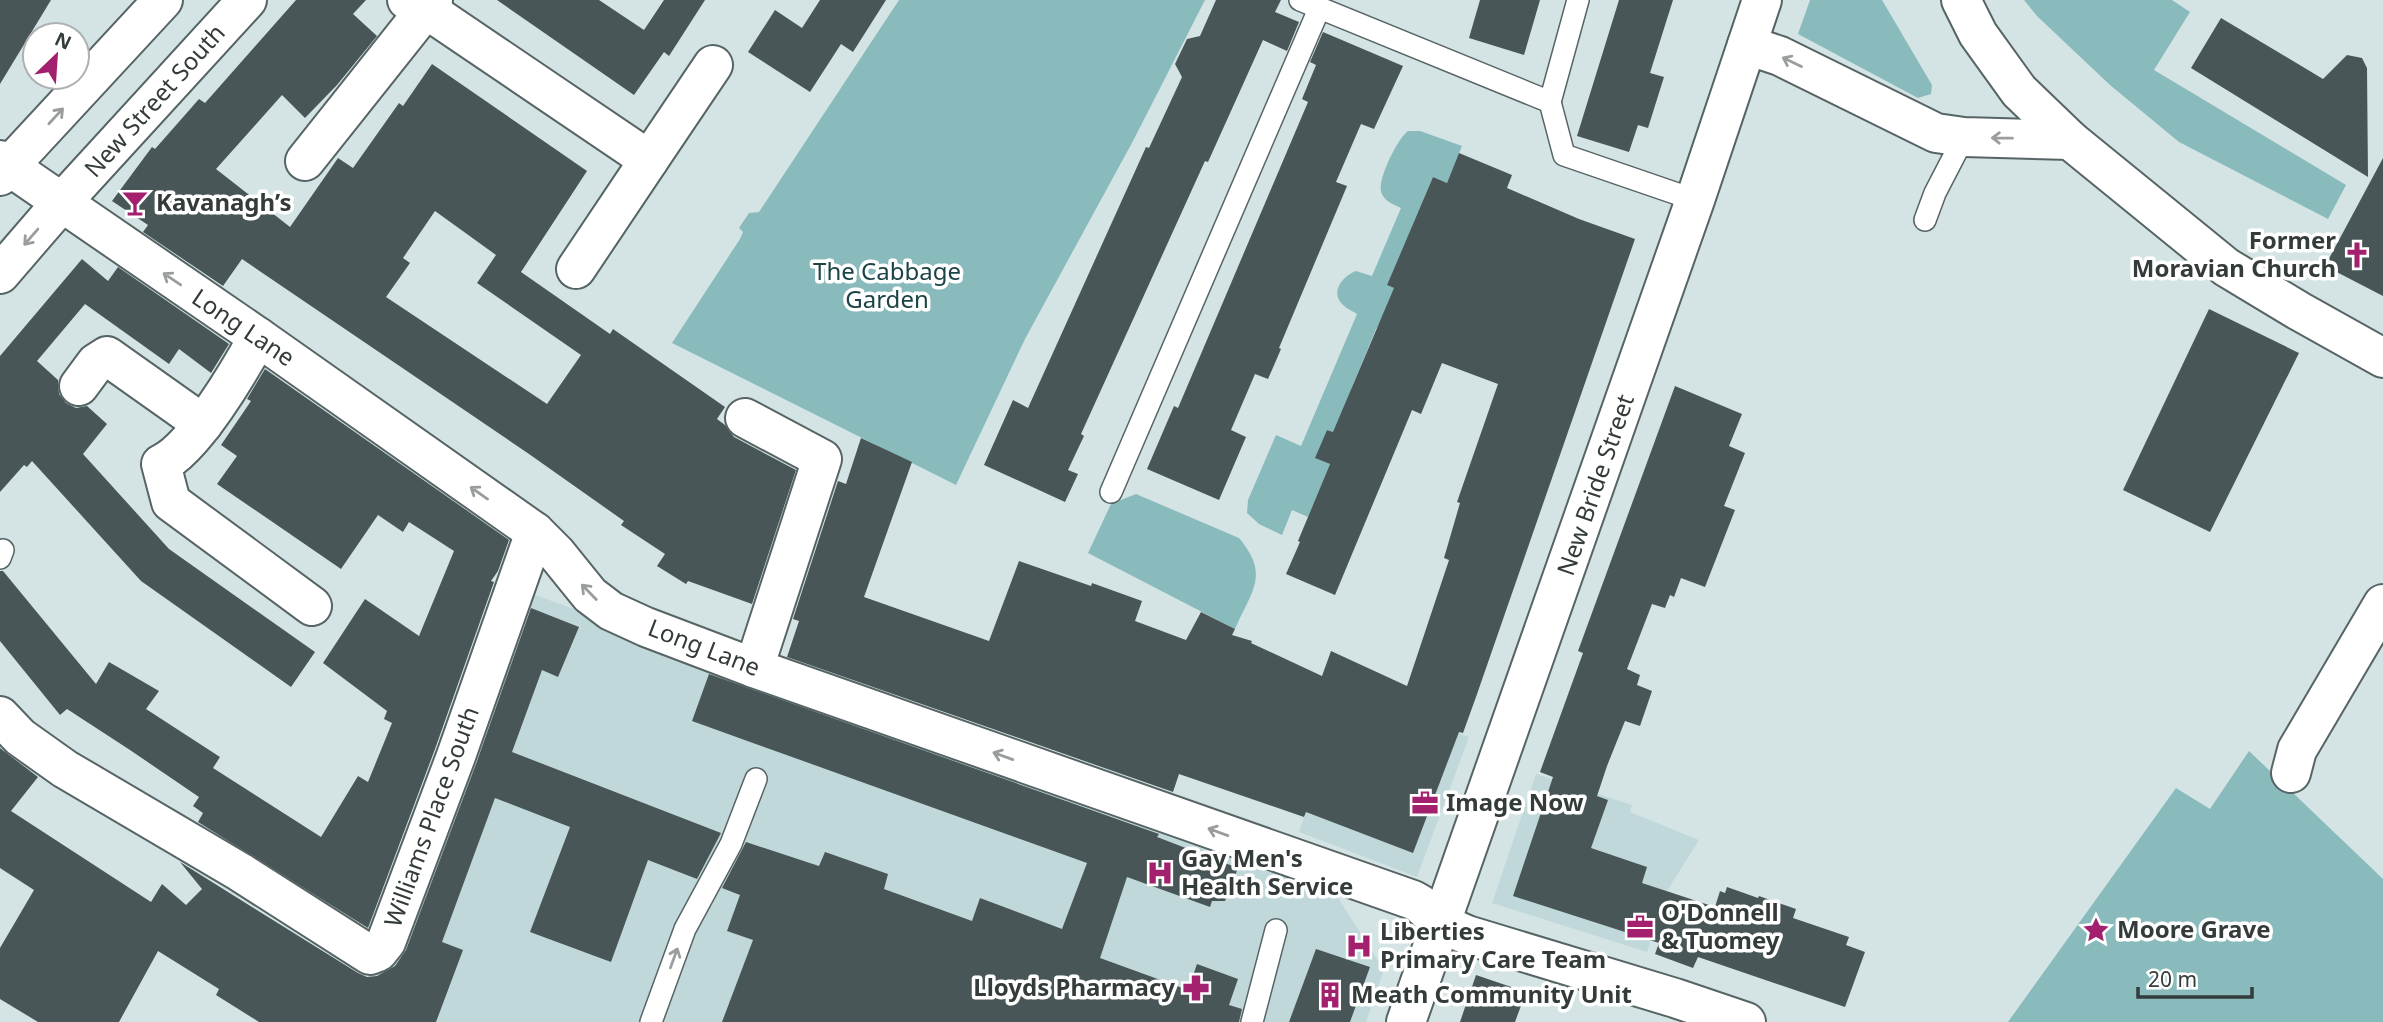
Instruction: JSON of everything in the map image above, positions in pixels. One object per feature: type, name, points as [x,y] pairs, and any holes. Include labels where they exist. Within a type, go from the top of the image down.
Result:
[{"type":"street","points":[[3,168],[163,0]]},
{"type":"street","name":"New Street South","points":[[0,274],[247,0]]},
{"type":"street","name":"New Bride Street","points":[[1406,1022],[1695,200],[1762,0]]},
{"type":"street","points":[[1961,0],[1978,34],[2019,91],[2070,139],[2226,267],[2383,358]]},
{"type":"street","points":[[305,161],[422,3],[649,160]]},
{"type":"street","points":[[1747,45],[1780,56],[1936,133],[1964,137],[2070,139]]},
{"type":"street","points":[[576,269],[713,65]]},
{"type":"street","name":"Long Lane","points":[[3,168],[63,201],[110,237],[258,337],[535,532],[590,595],[611,611],[754,667],[1420,904],[1440,923],[1670,1010],[1746,1022]]},
{"type":"street","points":[[258,337],[203,424],[178,453],[161,464],[171,502],[313,606]]},
{"type":"street","points":[[79,386],[96,363],[107,356],[203,424]]},
{"type":"street","points":[[745,418],[822,459],[754,667]]},
{"type":"street","name":"Williams Place South","points":[[0,716],[20,737],[65,769],[240,872],[370,955],[378,952],[386,942],[456,756],[535,532]]},
{"type":"street","points":[[2291,773],[2297,750],[2383,604]]},
{"type":"lane","points":[[1578,0],[1550,102],[1564,155],[1695,200]]},
{"type":"lane","points":[[1111,492],[1310,4],[1550,102]]},
{"type":"lane","points":[[1925,220],[1935,193],[1964,137]]},
{"type":"lane","points":[[651,1022],[685,929],[730,844],[756,779]]},
{"type":"lane","points":[[1252,1022],[1276,930]]},
{"type":"shaded area","points":[[527,592],[1328,882],[1384,970],[1366,1022],[348,1022],[373,967],[385,973],[396,956]]},
{"type":"shaded area","points":[[1349,692],[1469,737],[1417,877],[1299,832]]},
{"type":"shaded area","points":[[1536,774],[1632,805],[1630,812],[1699,840],[1667,891],[1647,952],[1492,903]]},
{"type":"green space","name":"The Cabbage Garden","points":[[899,0],[1205,0],[1133,141],[1025,339],[956,485],[672,343],[740,239],[743,232],[739,228],[749,213],[759,212]]},
{"type":"green space","points":[[1810,0],[1882,0],[1932,85],[1931,94],[1918,98],[1798,34]]},
{"type":"green space","points":[[2024,0],[2172,0],[2190,12],[2154,70],[2346,185],[2328,219],[2179,142],[2110,85],[2037,16]]},
{"type":"green space","points":[[1408,131],[1420,131],[1462,146],[1447,183],[1433,177],[1387,285],[1401,291],[1376,329],[1352,387],[1341,435],[1327,430],[1316,458],[1330,464],[1308,517],[1292,510],[1282,535],[1259,524],[1247,513],[1248,500],[1276,435],[1301,446],[1357,314],[1339,300],[1339,285],[1356,271],[1372,276],[1401,208],[1384,197],[1381,185],[1390,159]]},
{"type":"green space","points":[[1136,494],[1239,538],[1254,562],[1256,573],[1252,593],[1235,629],[1088,553],[1111,504]]},
{"type":"green space","points":[[2249,751],[2383,879],[2383,1022],[2008,1022],[2176,788],[2210,809]]},
{"type":"building","points":[[0,0],[51,0],[38,21],[21,21],[21,49],[0,84]]},
{"type":"building","points":[[296,0],[366,0],[353,14],[377,36],[337,85],[305,118],[282,95],[216,169],[290,227],[338,158],[353,168],[399,103],[403,106],[432,64],[587,171],[521,272],[610,334],[613,329],[725,407],[717,419],[734,437],[796,470],[752,604],[688,581],[686,584],[657,566],[665,554],[621,525],[624,521],[242,259],[223,286],[143,232],[148,225],[112,201],[152,147],[155,149],[199,99],[205,103]],"holes":[[[435,211],[496,255],[477,283],[581,355],[547,404],[386,297],[410,263],[403,258]]]},
{"type":"building","points":[[497,0],[599,0],[644,30],[664,0],[705,0],[669,56],[664,52],[634,95]]},
{"type":"building","points":[[820,0],[886,0],[853,52],[841,44],[810,92],[748,52],[775,10],[802,28]]},
{"type":"building","points":[[1216,0],[1281,0],[1275,12],[1299,22],[1287,51],[1263,40],[1081,434],[1084,436],[1068,470],[1078,474],[1065,502],[984,465],[1013,400],[1028,408],[1146,147],[1149,148],[1182,77],[1175,64],[1187,39],[1200,36]]},
{"type":"building","points":[[1480,0],[1540,0],[1524,55],[1469,38]]},
{"type":"building","points":[[1619,0],[1673,0],[1650,73],[1664,77],[1648,128],[1638,125],[1629,152],[1577,136]]},
{"type":"building","points":[[2221,18],[2323,79],[2347,55],[2362,58],[2367,68],[2368,177],[2191,68]]},
{"type":"building","points":[[1323,32],[1403,66],[1374,129],[1361,124],[1336,182],[1347,186],[1279,348],[1281,349],[1268,379],[1255,374],[1231,430],[1246,437],[1219,500],[1147,469],[1174,406],[1178,408],[1308,102],[1302,99],[1316,65],[1310,62]]},
{"type":"building","points":[[1459,153],[1512,175],[1507,188],[1579,219],[1635,239],[1463,733],[1459,732],[1413,853],[1306,812],[1304,817],[1179,774],[1173,792],[787,657],[799,621],[793,619],[838,481],[846,484],[861,438],[912,462],[864,597],[989,641],[1019,561],[1142,601],[1135,621],[1186,640],[1201,612],[1235,629],[1232,635],[1252,641],[1251,643],[1322,676],[1331,651],[1407,686],[1449,560],[1444,558],[1460,503],[1457,502],[1498,384],[1442,363],[1421,414],[1412,410],[1335,595],[1286,574],[1330,464],[1315,458],[1327,430],[1333,432],[1394,288],[1387,285],[1433,177],[1447,183]]},
{"type":"building","name":"Former Moravian Church","points":[[2383,158],[2383,296],[2325,266]]},
{"type":"building","points":[[82,259],[108,281],[118,267],[229,344],[211,373],[179,349],[169,364],[85,304],[37,361],[58,380],[59,394],[66,403],[76,408],[87,406],[107,424],[83,454],[169,549],[315,652],[291,687],[141,581],[32,461],[27,467],[24,465],[0,492],[0,356]]},
{"type":"building","points":[[2209,309],[2299,353],[2210,532],[2123,490]]},
{"type":"building","points":[[265,369],[509,540],[498,571],[491,581],[494,582],[435,749],[368,928],[198,822],[203,813],[193,806],[199,797],[67,709],[60,715],[0,641],[0,571],[3,571],[96,684],[109,662],[159,691],[146,709],[220,757],[213,768],[321,837],[358,776],[368,782],[392,723],[384,719],[387,711],[323,663],[365,599],[419,636],[454,551],[409,522],[403,532],[378,515],[341,569],[217,484],[237,456],[221,445],[251,401],[247,399]]},
{"type":"building","points":[[1675,386],[1742,414],[1729,446],[1745,453],[1724,506],[1735,510],[1705,587],[1681,578],[1674,597],[1670,595],[1665,608],[1652,604],[1627,669],[1640,675],[1637,685],[1652,691],[1640,726],[1625,721],[1607,766],[1597,796],[1608,800],[1591,848],[1647,867],[1642,883],[1715,907],[1720,891],[1725,893],[1727,887],[1796,909],[1793,918],[1849,937],[1846,945],[1865,952],[1845,1007],[1698,957],[1693,968],[1655,954],[1659,943],[1513,896],[1553,777],[1540,772],[1583,653],[1578,651]]},
{"type":"building","points":[[531,608],[579,627],[558,677],[542,670],[512,752],[721,833],[697,879],[648,860],[611,962],[530,932],[570,827],[495,798],[442,942],[463,950],[436,1022],[259,1022],[216,995],[219,989],[158,951],[119,1022],[38,1022],[0,999],[0,948],[34,890],[0,868],[0,748],[38,777],[11,811],[151,902],[162,884],[186,905],[202,889],[180,862],[358,973],[367,977],[377,976],[395,966],[406,950]]},
{"type":"building","points":[[709,674],[1159,834],[1157,837],[1238,868],[1225,901],[1212,901],[1210,907],[1127,877],[1100,958],[1188,990],[1197,964],[1238,979],[1229,1005],[1242,1009],[1239,1022],[722,1022],[753,940],[727,931],[740,895],[722,888],[746,842],[819,866],[825,852],[888,874],[884,889],[972,921],[980,898],[1062,929],[1087,863],[692,721]]},
{"type":"building","name":"Meath Community Unit","points":[[1316,949],[1370,967],[1350,1022],[1289,1022]]},
{"type":"building","points":[[1476,975],[1526,992],[1515,1022],[1460,1022]]},
{"type":"place","name":"Kavanagh’s","points":[[135,203]]},
{"type":"place","name":"Former Moravian Church","points":[[2357,255]]},
{"type":"place","name":"Image Now","points":[[1425,803]]},
{"type":"place","name":"Gay Men's Health Service","points":[[1160,873]]},
{"type":"place","name":"O'Donnell & Tuomey","points":[[1640,927]]},
{"type":"place","name":"Moore Grave","points":[[2096,930]]},
{"type":"place","name":"Liberties Primary Care Team","points":[[1359,946]]},
{"type":"place","name":"Lloyds Pharmacy","points":[[1196,988]]},
{"type":"place","name":"Meath Community Unit","points":[[1330,995]]}]
